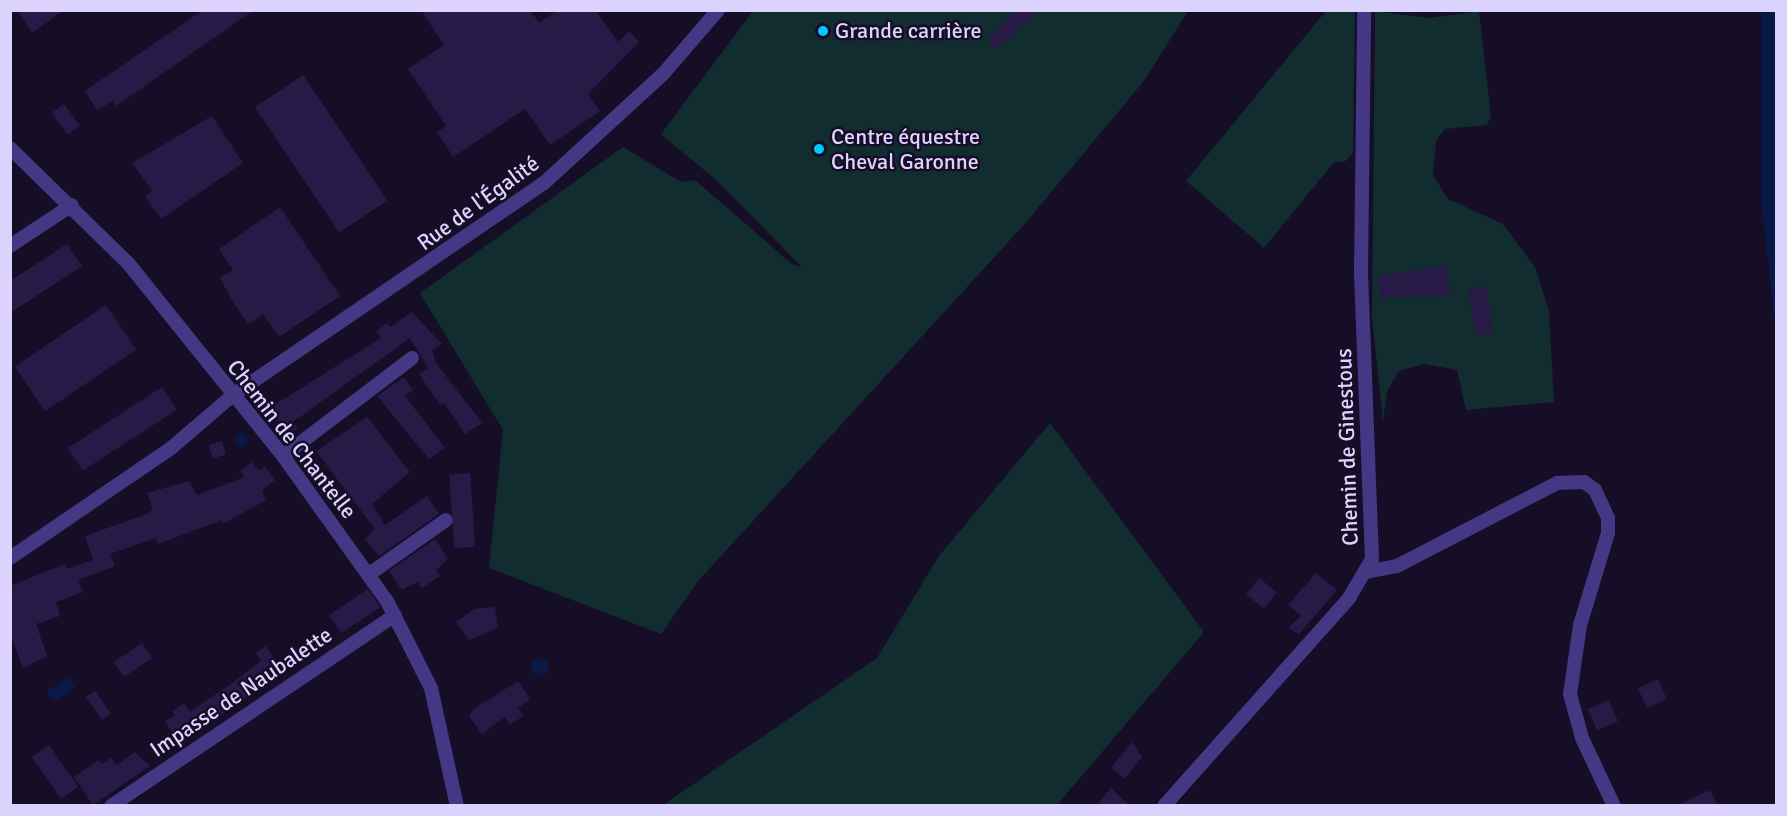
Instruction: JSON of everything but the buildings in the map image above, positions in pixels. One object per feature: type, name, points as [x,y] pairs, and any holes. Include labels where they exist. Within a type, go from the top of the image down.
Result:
[{"type":"street","name":"Rue de l'Égalité","points":[[10,558],[170,449],[233,395],[544,183],[663,74],[718,10]]},
{"type":"street","name":"Chemin de Ginestous","points":[[1164,806],[1366,572],[1372,559],[1361,273],[1364,10]]},
{"type":"street","name":"Chemin de Chantelle","points":[[10,148],[72,205],[128,263],[283,456],[368,575],[395,615],[431,688],[457,806]]},
{"type":"street","points":[[10,246],[72,205]]},
{"type":"street","points":[[283,456],[412,358]]},
{"type":"street","points":[[1366,572],[1396,566],[1557,483],[1577,481],[1596,490],[1608,518],[1608,533],[1580,625],[1570,694],[1582,738],[1614,806]]},
{"type":"street","points":[[368,575],[446,520]]},
{"type":"street","name":"Impasse de Naubalette","points":[[111,806],[395,615]]},
{"type":"green space","points":[[753,11],[1188,11],[1144,81],[1022,227],[699,580],[661,634],[489,568],[503,430],[420,293],[623,147],[681,182],[695,180],[793,265],[802,267],[716,180],[661,134]]},
{"type":"green space","points":[[1326,11],[1355,11],[1353,153],[1344,162],[1334,162],[1264,248],[1186,181]]},
{"type":"green space","points":[[1375,11],[1429,18],[1479,11],[1491,116],[1487,125],[1445,129],[1436,140],[1433,175],[1448,199],[1503,224],[1536,269],[1549,312],[1554,402],[1466,410],[1457,370],[1424,364],[1399,371],[1387,391],[1383,422],[1372,317]]},
{"type":"green space","points":[[1050,423],[1204,632],[1057,805],[663,805],[877,658],[939,556]]},
{"type":"water","points":[[1761,11],[1776,11],[1776,335],[1761,201]]},
{"type":"water","points":[[241,433],[246,435],[248,440],[246,445],[241,447],[236,445],[234,440],[236,435]]},
{"type":"water","points":[[540,658],[546,661],[549,667],[546,673],[540,676],[534,673],[531,667],[534,661]]},
{"type":"water","points":[[69,677],[76,688],[53,702],[46,691]]},
{"type":"place","name":"Grande carrière","points":[[823,31]]},
{"type":"place","name":"Centre équestre Cheval Garonne","points":[[819,149]]}]
